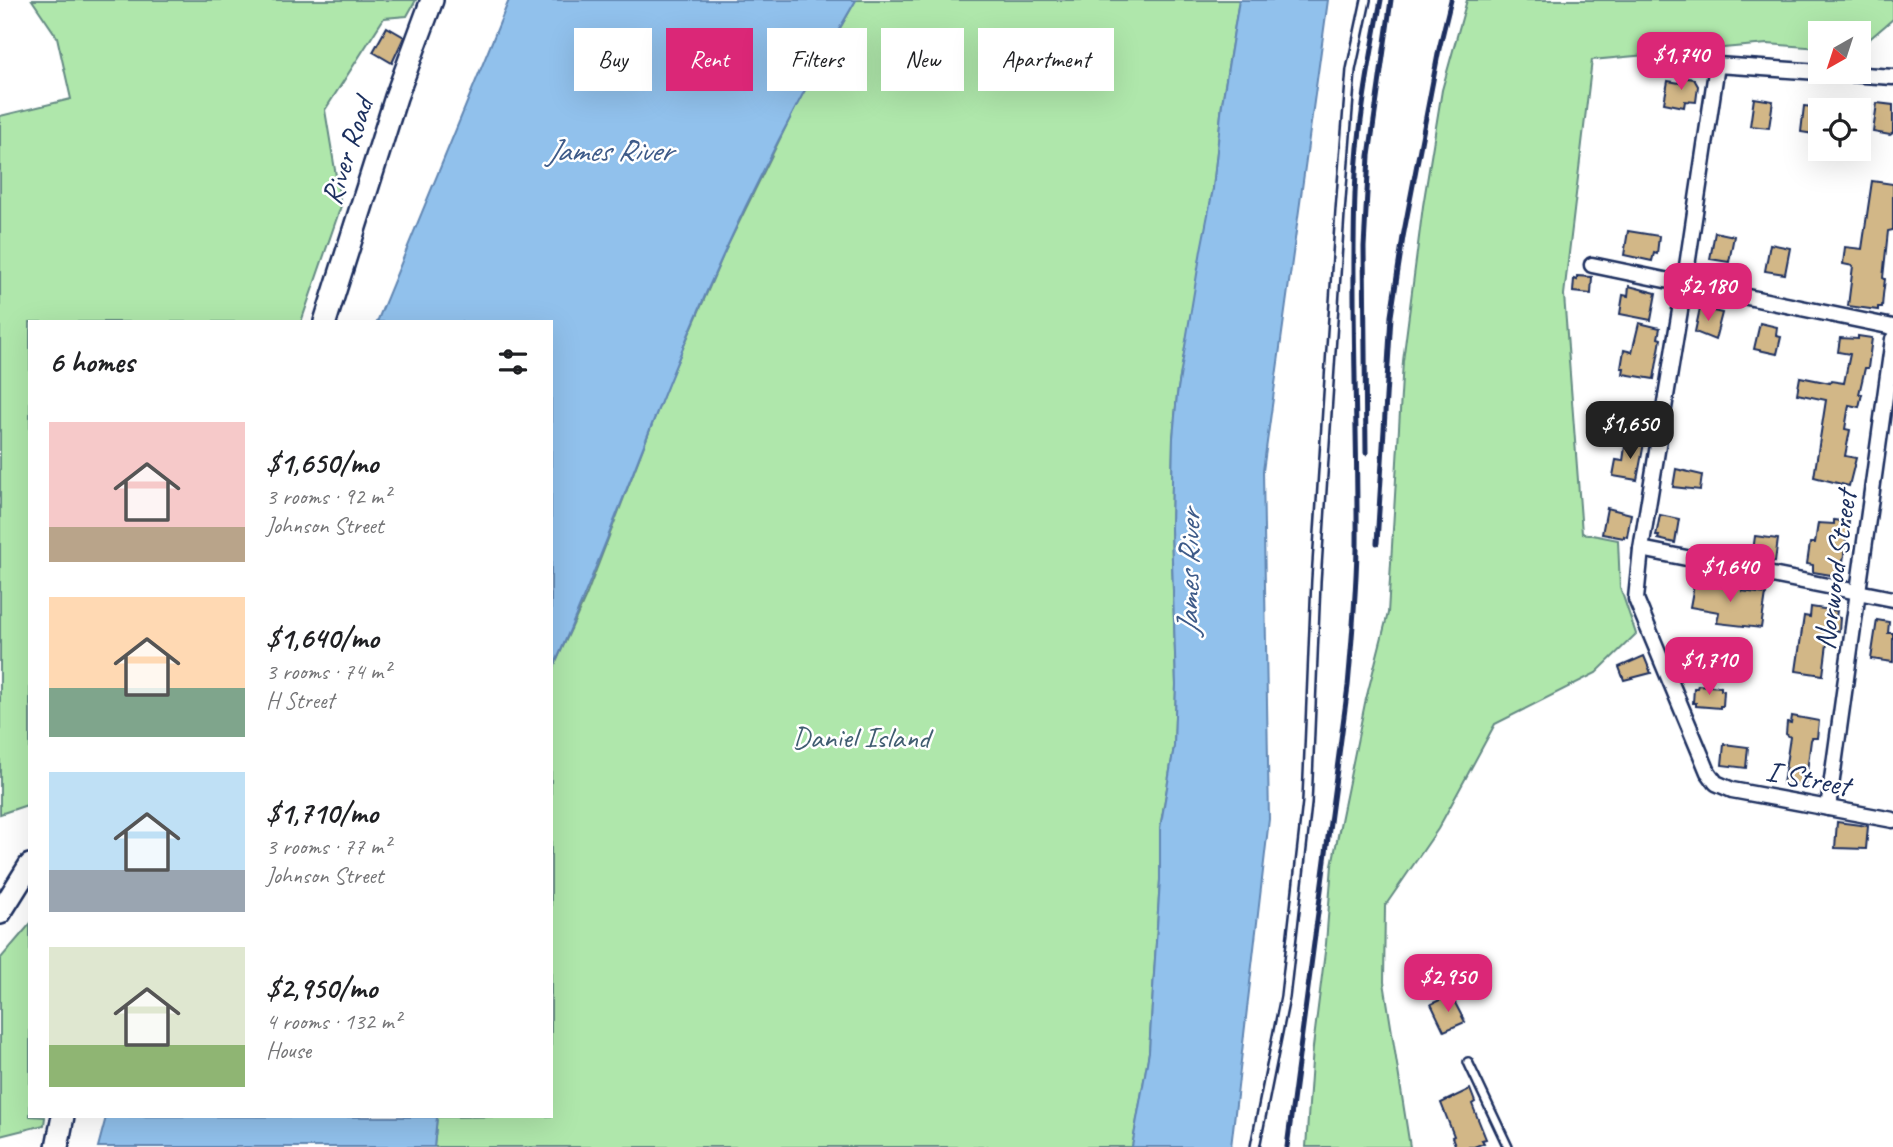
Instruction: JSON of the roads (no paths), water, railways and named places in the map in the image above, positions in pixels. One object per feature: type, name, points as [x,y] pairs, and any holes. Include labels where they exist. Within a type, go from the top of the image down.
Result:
[{"type":"street","name":"River Road","points":[[326,320],[396,97],[432,0]]},
{"type":"street","points":[[1893,77],[1717,65],[1641,549],[1893,599]]},
{"type":"street","points":[[1592,265],[1893,327]]},
{"type":"street","name":"Norwood Street","points":[[1828,808],[1893,338]]},
{"type":"street","name":"I Street","points":[[1641,549],[1636,598],[1708,772],[1716,783],[1732,790],[1893,820]]},
{"type":"street","points":[[0,913],[28,868]]},
{"type":"street","points":[[57,1147],[63,1118]]},
{"type":"lane","points":[[1255,1147],[1285,997],[1307,803],[1316,581],[1340,212],[1351,70],[1366,0]]},
{"type":"lane","points":[[1468,1062],[1508,1147]]},
{"type":"water","name":"James River","points":[[509,0],[856,0],[840,28],[767,28],[767,91],[805,91],[705,295],[553,668],[553,320],[378,320]]},
{"type":"water","name":"James River","points":[[1239,0],[1328,0],[1263,471],[1269,819],[1231,1147],[1132,1147],[1149,1052],[1160,880],[1160,829],[1174,747],[1176,685],[1171,528],[1177,395],[1213,189],[1222,104]]},
{"type":"water","points":[[105,1118],[437,1118],[434,1147],[98,1147]]},
{"type":"railway","points":[[1287,1147],[1351,652],[1357,549],[1354,283],[1356,170],[1368,72],[1381,0]]},
{"type":"railway","points":[[1366,453],[1364,247],[1369,156],[1391,0]]},
{"type":"railway","points":[[1377,543],[1391,316],[1403,237],[1451,0]]},
{"type":"park label","name":"Daniel Island","points":[[861,737]]}]
